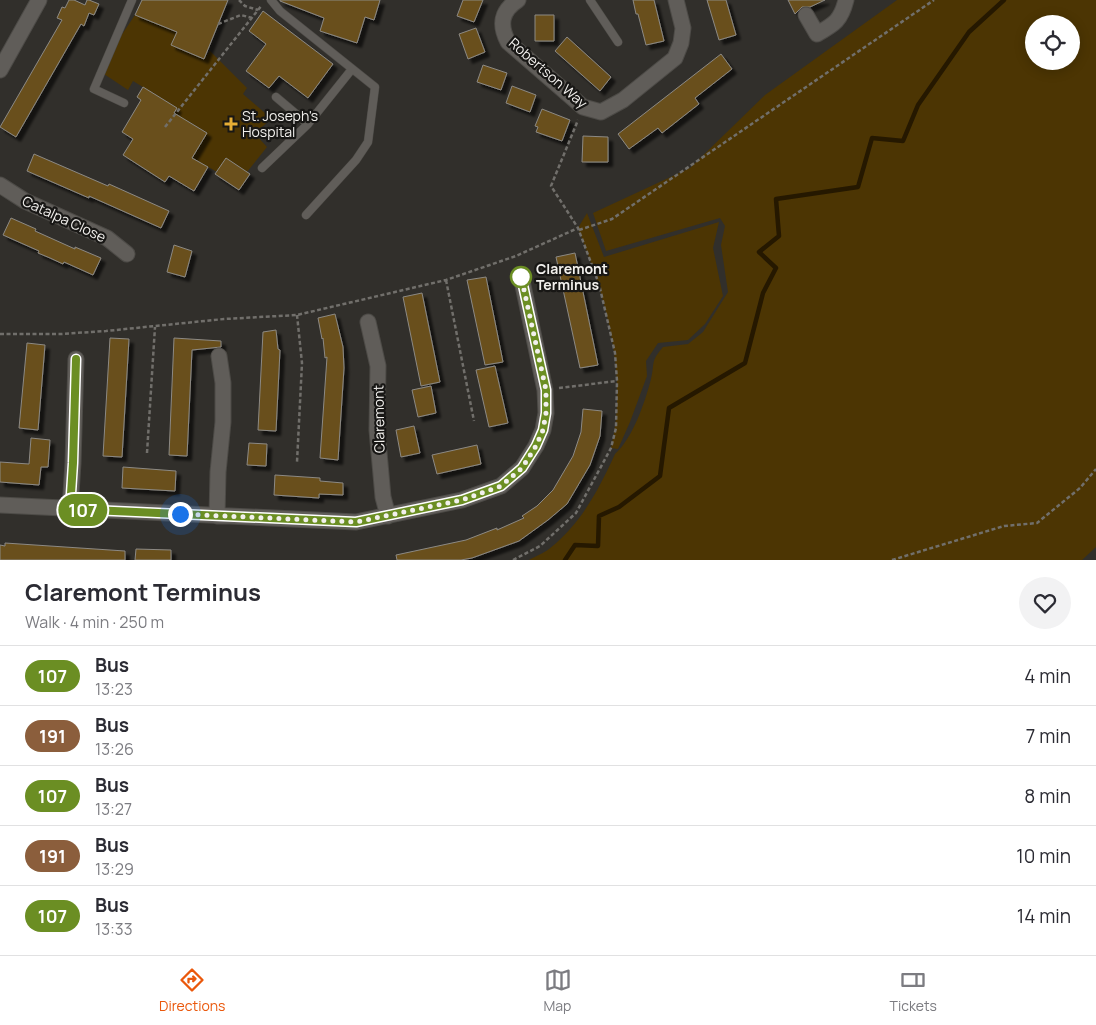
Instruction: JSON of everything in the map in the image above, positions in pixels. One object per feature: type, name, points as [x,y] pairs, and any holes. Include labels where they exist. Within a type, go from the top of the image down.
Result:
[{"type":"street","name":"Robertson Way","points":[[518,0],[506,12],[502,23],[508,42],[583,107],[601,112],[623,100],[674,58],[681,43],[683,28],[676,0]]},
{"type":"street","points":[[806,15],[817,34],[834,25],[843,14],[846,0]]},
{"type":"street","points":[[0,70],[35,1]]},
{"type":"street","name":"Catalpa Close","points":[[0,185],[24,201],[107,238],[127,254]]},
{"type":"street","points":[[0,505],[356,522],[462,500],[501,486],[522,468],[536,446],[543,430],[546,413],[546,390],[521,276]]},
{"type":"street","name":"Claremont","points":[[368,322],[378,366],[377,430],[383,497],[388,516]]},
{"type":"street","points":[[217,516],[218,472],[223,422],[223,383],[220,356]]},
{"type":"street","points":[[70,509],[76,359]]},
{"type":"lane","points":[[124,103],[94,89],[132,0]]},
{"type":"lane","points":[[271,0],[280,11],[375,87],[368,142],[356,160],[306,214]]},
{"type":"lane","points":[[590,0],[618,42]]},
{"type":"lane","points":[[262,168],[308,124],[352,69]]},
{"type":"lane","points":[[276,97],[308,124]]},
{"type":"path","points":[[239,0],[245,6],[258,10]]},
{"type":"path","points":[[165,127],[266,0]]},
{"type":"path","points":[[0,334],[61,334],[155,327],[224,319],[297,315],[446,280],[516,256],[579,229],[612,219],[934,0]]},
{"type":"path","points":[[218,24],[241,15],[252,18]]},
{"type":"path","points":[[513,560],[540,546],[576,513],[611,448],[616,428],[617,381],[615,353],[599,284],[579,229],[551,186],[583,107]]},
{"type":"path","points":[[446,280],[474,421]]},
{"type":"path","points":[[297,315],[302,363],[297,462]]},
{"type":"path","points":[[147,453],[155,327]]},
{"type":"path","points":[[546,390],[617,381]]},
{"type":"path","points":[[892,560],[1004,526],[1037,523],[1080,488],[1096,469]]},
{"type":"shaded area","points":[[897,0],[1096,0],[1096,547],[1082,560],[529,560],[547,550],[571,529],[588,505],[615,454],[627,439],[638,419],[651,379],[655,359],[659,352],[663,347],[688,344],[703,332],[728,292],[721,245],[725,226],[720,218],[606,251],[593,213],[690,168],[765,95]]},
{"type":"shaded area","points":[[135,15],[163,26],[167,18],[204,59],[210,51],[247,88],[243,94],[272,119],[254,133],[267,147],[247,172],[226,158],[217,172],[192,158],[207,133],[188,121],[165,127],[176,107],[133,81],[128,90],[98,70]]},
{"type":"shaded area","points":[[587,213],[604,257],[719,222],[713,248],[723,296],[705,324],[688,340],[658,343],[646,361],[647,376],[618,449],[611,448],[616,420],[617,392],[616,364],[611,336],[597,281],[578,228]]},
{"type":"building","points":[[69,0],[85,5],[87,0],[99,4],[94,15],[89,13],[84,26],[81,24],[16,137],[0,127],[62,20],[57,18],[62,7],[65,8]]},
{"type":"building","points":[[142,0],[228,0],[204,59],[171,45],[177,32],[135,15]]},
{"type":"building","points":[[280,0],[380,0],[374,20],[365,17],[357,43],[320,31],[324,18]]},
{"type":"building","points":[[463,0],[483,0],[474,22],[457,16]]},
{"type":"building","points":[[633,0],[654,0],[664,41],[646,45]]},
{"type":"building","points":[[707,0],[726,0],[736,35],[719,40]]},
{"type":"building","points":[[788,0],[825,0],[810,7],[802,7],[795,14]]},
{"type":"building","points":[[263,11],[333,64],[308,98],[279,76],[269,88],[246,71],[266,44],[249,31]]},
{"type":"building","points":[[535,15],[554,15],[554,41],[535,41]]},
{"type":"building","points":[[476,28],[485,52],[468,59],[459,34]]},
{"type":"building","points":[[567,37],[611,77],[600,91],[555,51]]},
{"type":"building","points":[[721,54],[732,69],[695,98],[699,104],[662,133],[658,128],[629,149],[618,134]]},
{"type":"building","points":[[483,65],[507,73],[501,90],[477,82]]},
{"type":"building","points":[[512,86],[536,95],[530,112],[506,103]]},
{"type":"building","points":[[143,87],[177,108],[174,113],[207,133],[192,158],[208,167],[194,191],[169,176],[165,182],[123,155],[133,139],[122,132],[141,100],[137,97]]},
{"type":"building","points":[[542,109],[570,120],[562,141],[536,132],[538,127],[535,126]]},
{"type":"building","points":[[583,136],[608,137],[608,162],[582,162]]},
{"type":"building","points":[[34,154],[108,186],[109,184],[169,211],[161,228],[27,171]]},
{"type":"building","points":[[226,158],[250,174],[239,190],[215,174]]},
{"type":"building","points":[[11,218],[75,249],[75,247],[101,258],[93,275],[38,253],[39,251],[3,235]]},
{"type":"building","points":[[174,245],[192,251],[185,277],[167,272]]},
{"type":"building","points":[[575,253],[598,365],[580,368],[556,257]]},
{"type":"building","points":[[486,277],[503,362],[485,365],[467,280]]},
{"type":"building","points":[[422,293],[440,382],[421,386],[403,297]]},
{"type":"building","points":[[335,314],[343,347],[344,368],[338,460],[320,458],[327,357],[325,358],[318,318]]},
{"type":"building","points":[[276,330],[278,349],[280,350],[276,431],[258,430],[263,332]]},
{"type":"building","points":[[110,338],[129,339],[122,457],[103,456]]},
{"type":"building","points":[[174,338],[221,341],[221,347],[192,350],[187,456],[169,455]]},
{"type":"building","points":[[27,343],[45,345],[38,430],[19,428]]},
{"type":"building","points":[[495,366],[508,423],[489,427],[476,370]]},
{"type":"building","points":[[431,386],[436,413],[418,417],[412,390]]},
{"type":"building","points":[[583,409],[602,411],[600,436],[590,465],[567,504],[548,520],[519,541],[472,558],[461,560],[397,560],[396,555],[466,540],[497,528],[497,530],[524,518],[522,516],[537,506],[553,490],[573,456],[581,432]]},
{"type":"building","points":[[414,426],[420,453],[401,457],[396,430]]},
{"type":"building","points":[[31,438],[50,440],[48,467],[41,467],[39,485],[0,482],[0,462],[29,464]]},
{"type":"building","points":[[249,443],[267,444],[266,466],[247,465]]},
{"type":"building","points":[[477,445],[481,464],[437,474],[432,455]]},
{"type":"building","points":[[123,467],[176,471],[175,491],[122,488]]},
{"type":"building","points":[[275,475],[320,478],[320,481],[343,483],[343,495],[319,494],[319,498],[274,495]]},
{"type":"building","points":[[5,543],[125,551],[125,560],[0,560],[0,545],[5,546]]},
{"type":"building","points":[[136,549],[171,550],[171,560],[135,560]]},
{"type":"waterway","points":[[565,560],[575,545],[598,546],[599,516],[619,507],[660,476],[669,408],[745,363],[763,293],[776,268],[759,252],[779,236],[776,199],[858,187],[872,138],[903,141],[918,105],[969,32],[1004,0]]},
{"type":"bus line","name":"107","points":[[76,359],[70,509],[356,522],[462,500],[501,486],[522,468],[536,446],[543,430],[546,413],[546,390],[521,276]]},
{"type":"place","name":"St. Joseph's Hospital","points":[[231,124]]},
{"type":"place","name":"Claremont Terminus","points":[[521,277]]},
{"type":"route","points":[[180,514],[356,522],[462,500],[501,486],[522,468],[536,446],[543,430],[546,413],[546,390],[521,277]]}]
